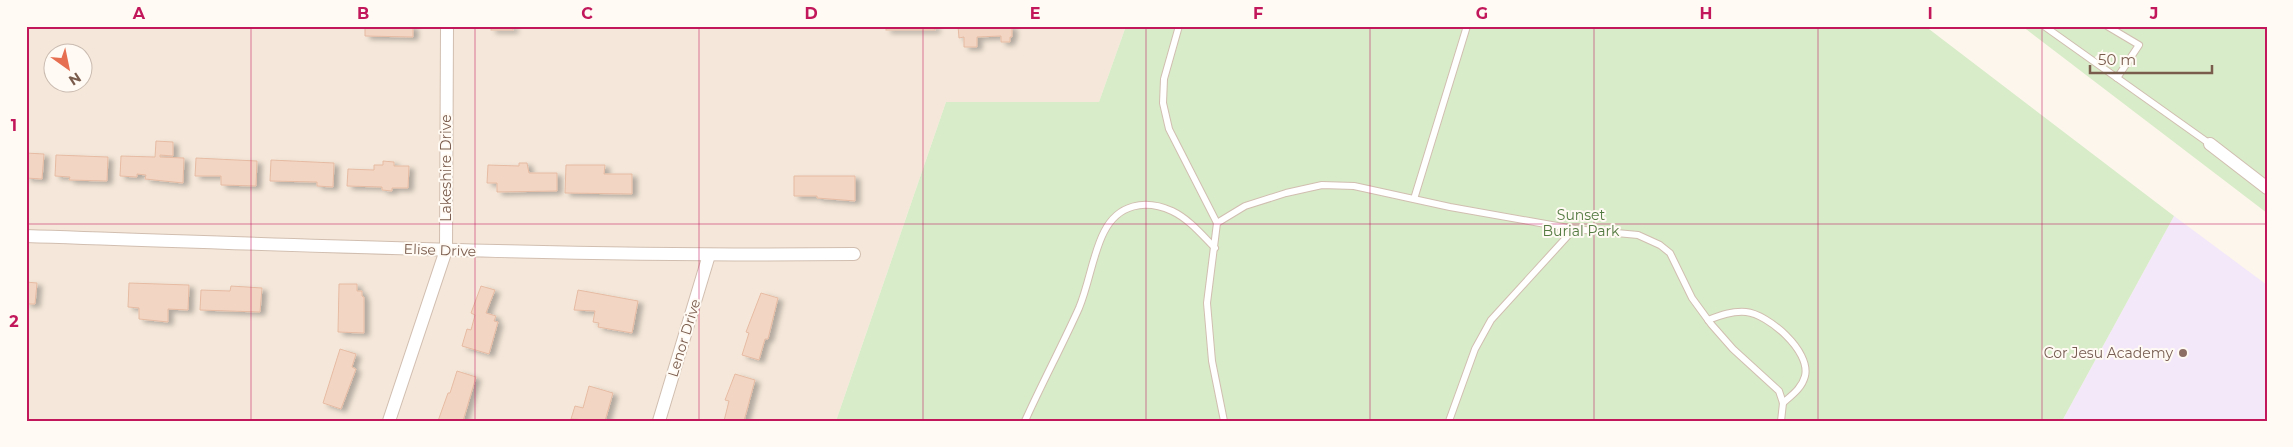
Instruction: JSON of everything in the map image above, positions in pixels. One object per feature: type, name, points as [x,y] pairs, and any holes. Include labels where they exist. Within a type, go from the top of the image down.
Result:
[{"type":"street","name":"Lakeshire Drive","points":[[389,421],[446,250],[447,26]]},
{"type":"street","points":[[2210,144],[2267,188]]},
{"type":"street","name":"Elise Drive","points":[[26,236],[446,250],[708,255],[854,254]]},
{"type":"street","name":"Lenor Drive","points":[[659,421],[708,255]]},
{"type":"lane","points":[[1179,26],[1164,79],[1163,103],[1173,138],[1218,223],[1208,287],[1208,333],[1224,421]]},
{"type":"lane","points":[[1414,199],[1467,26]]},
{"type":"lane","points":[[2044,26],[2210,144]]},
{"type":"lane","points":[[2107,26],[2139,45],[2117,78]]},
{"type":"lane","points":[[1218,223],[1245,206],[1286,193],[1322,185],[1354,186],[1414,199],[1574,228],[1638,235],[1660,245],[1670,253],[1692,298],[1708,320],[1733,349],[1779,391],[1783,402],[1781,421]]},
{"type":"lane","points":[[1024,421],[1080,307],[1104,232],[1115,217],[1137,204],[1153,205],[1172,211],[1188,222],[1215,248]]},
{"type":"lane","points":[[1449,421],[1474,349],[1491,320],[1574,228]]},
{"type":"lane","points":[[1708,320],[1730,312],[1747,312],[1761,316],[1777,327],[1798,351],[1805,363],[1805,375],[1799,388],[1783,402]]},
{"type":"shaded area","points":[[26,26],[1126,26],[1099,102],[946,102],[836,421],[26,421]]},
{"type":"shaded area","name":"Cor Jesu Academy","points":[[2174,216],[2267,285],[2267,421],[2062,421]]},
{"type":"green space","name":"Sunset Burial Park","points":[[1126,26],[1925,26],[2174,216],[2062,421],[836,421],[946,102],[1099,102]]},
{"type":"green space","points":[[2022,26],[2267,26],[2267,213]]},
{"type":"building","points":[[365,26],[413,26],[413,37],[365,36]]},
{"type":"building","points":[[491,26],[513,26],[513,30],[491,30]]},
{"type":"building","points":[[886,26],[935,26],[935,30],[886,30]]},
{"type":"building","points":[[958,26],[1012,26],[1012,37],[1010,37],[1010,42],[1001,42],[1001,36],[977,37],[977,47],[964,47],[964,37],[959,38]]},
{"type":"building","points":[[156,141],[173,142],[173,156],[160,155],[160,157],[184,158],[183,183],[145,179],[146,175],[137,174],[137,177],[120,176],[121,156],[155,157]]},
{"type":"building","points":[[26,153],[44,154],[42,179],[26,178]]},
{"type":"building","points":[[56,155],[108,157],[107,181],[69,180],[70,177],[55,176]]},
{"type":"building","points":[[196,158],[257,161],[256,186],[221,185],[221,176],[195,176]]},
{"type":"building","points":[[271,160],[334,163],[333,187],[317,186],[317,182],[270,181]]},
{"type":"building","points":[[383,161],[394,162],[394,166],[409,166],[408,188],[392,188],[392,191],[382,190],[382,187],[347,186],[348,169],[374,170],[374,165],[383,165]]},
{"type":"building","points":[[519,163],[527,163],[529,173],[557,173],[557,191],[497,192],[497,183],[487,183],[488,165],[519,166]]},
{"type":"building","points":[[566,165],[605,165],[604,174],[632,174],[632,194],[565,193]]},
{"type":"building","points":[[794,176],[855,176],[855,201],[817,198],[817,196],[794,196]]},
{"type":"building","points":[[26,282],[37,283],[35,304],[26,304]]},
{"type":"building","points":[[129,283],[189,285],[188,310],[168,309],[168,322],[139,319],[139,308],[128,307]]},
{"type":"building","points":[[339,284],[357,284],[357,291],[362,291],[362,296],[364,297],[364,333],[338,332]]},
{"type":"building","points":[[231,286],[262,288],[260,312],[200,310],[201,290],[230,291]]},
{"type":"building","points":[[481,286],[495,290],[486,313],[496,316],[494,321],[498,322],[489,354],[462,346],[467,329],[471,330],[475,315],[471,313]]},
{"type":"building","points":[[578,290],[638,301],[632,333],[598,327],[599,323],[593,322],[595,311],[574,310]]},
{"type":"building","points":[[761,293],[778,298],[768,339],[765,339],[759,360],[742,355],[749,333],[746,332]]},
{"type":"building","points":[[340,349],[356,354],[352,367],[356,369],[341,409],[323,403]]},
{"type":"building","points":[[457,371],[476,377],[463,421],[438,421],[448,393],[450,393]]},
{"type":"building","points":[[735,374],[755,380],[744,421],[724,421],[729,401],[725,400]]},
{"type":"building","points":[[589,386],[613,393],[605,421],[571,419],[575,406],[583,408]]},
{"type":"place","name":"Cor Jesu Academy","points":[[2183,353]]}]
